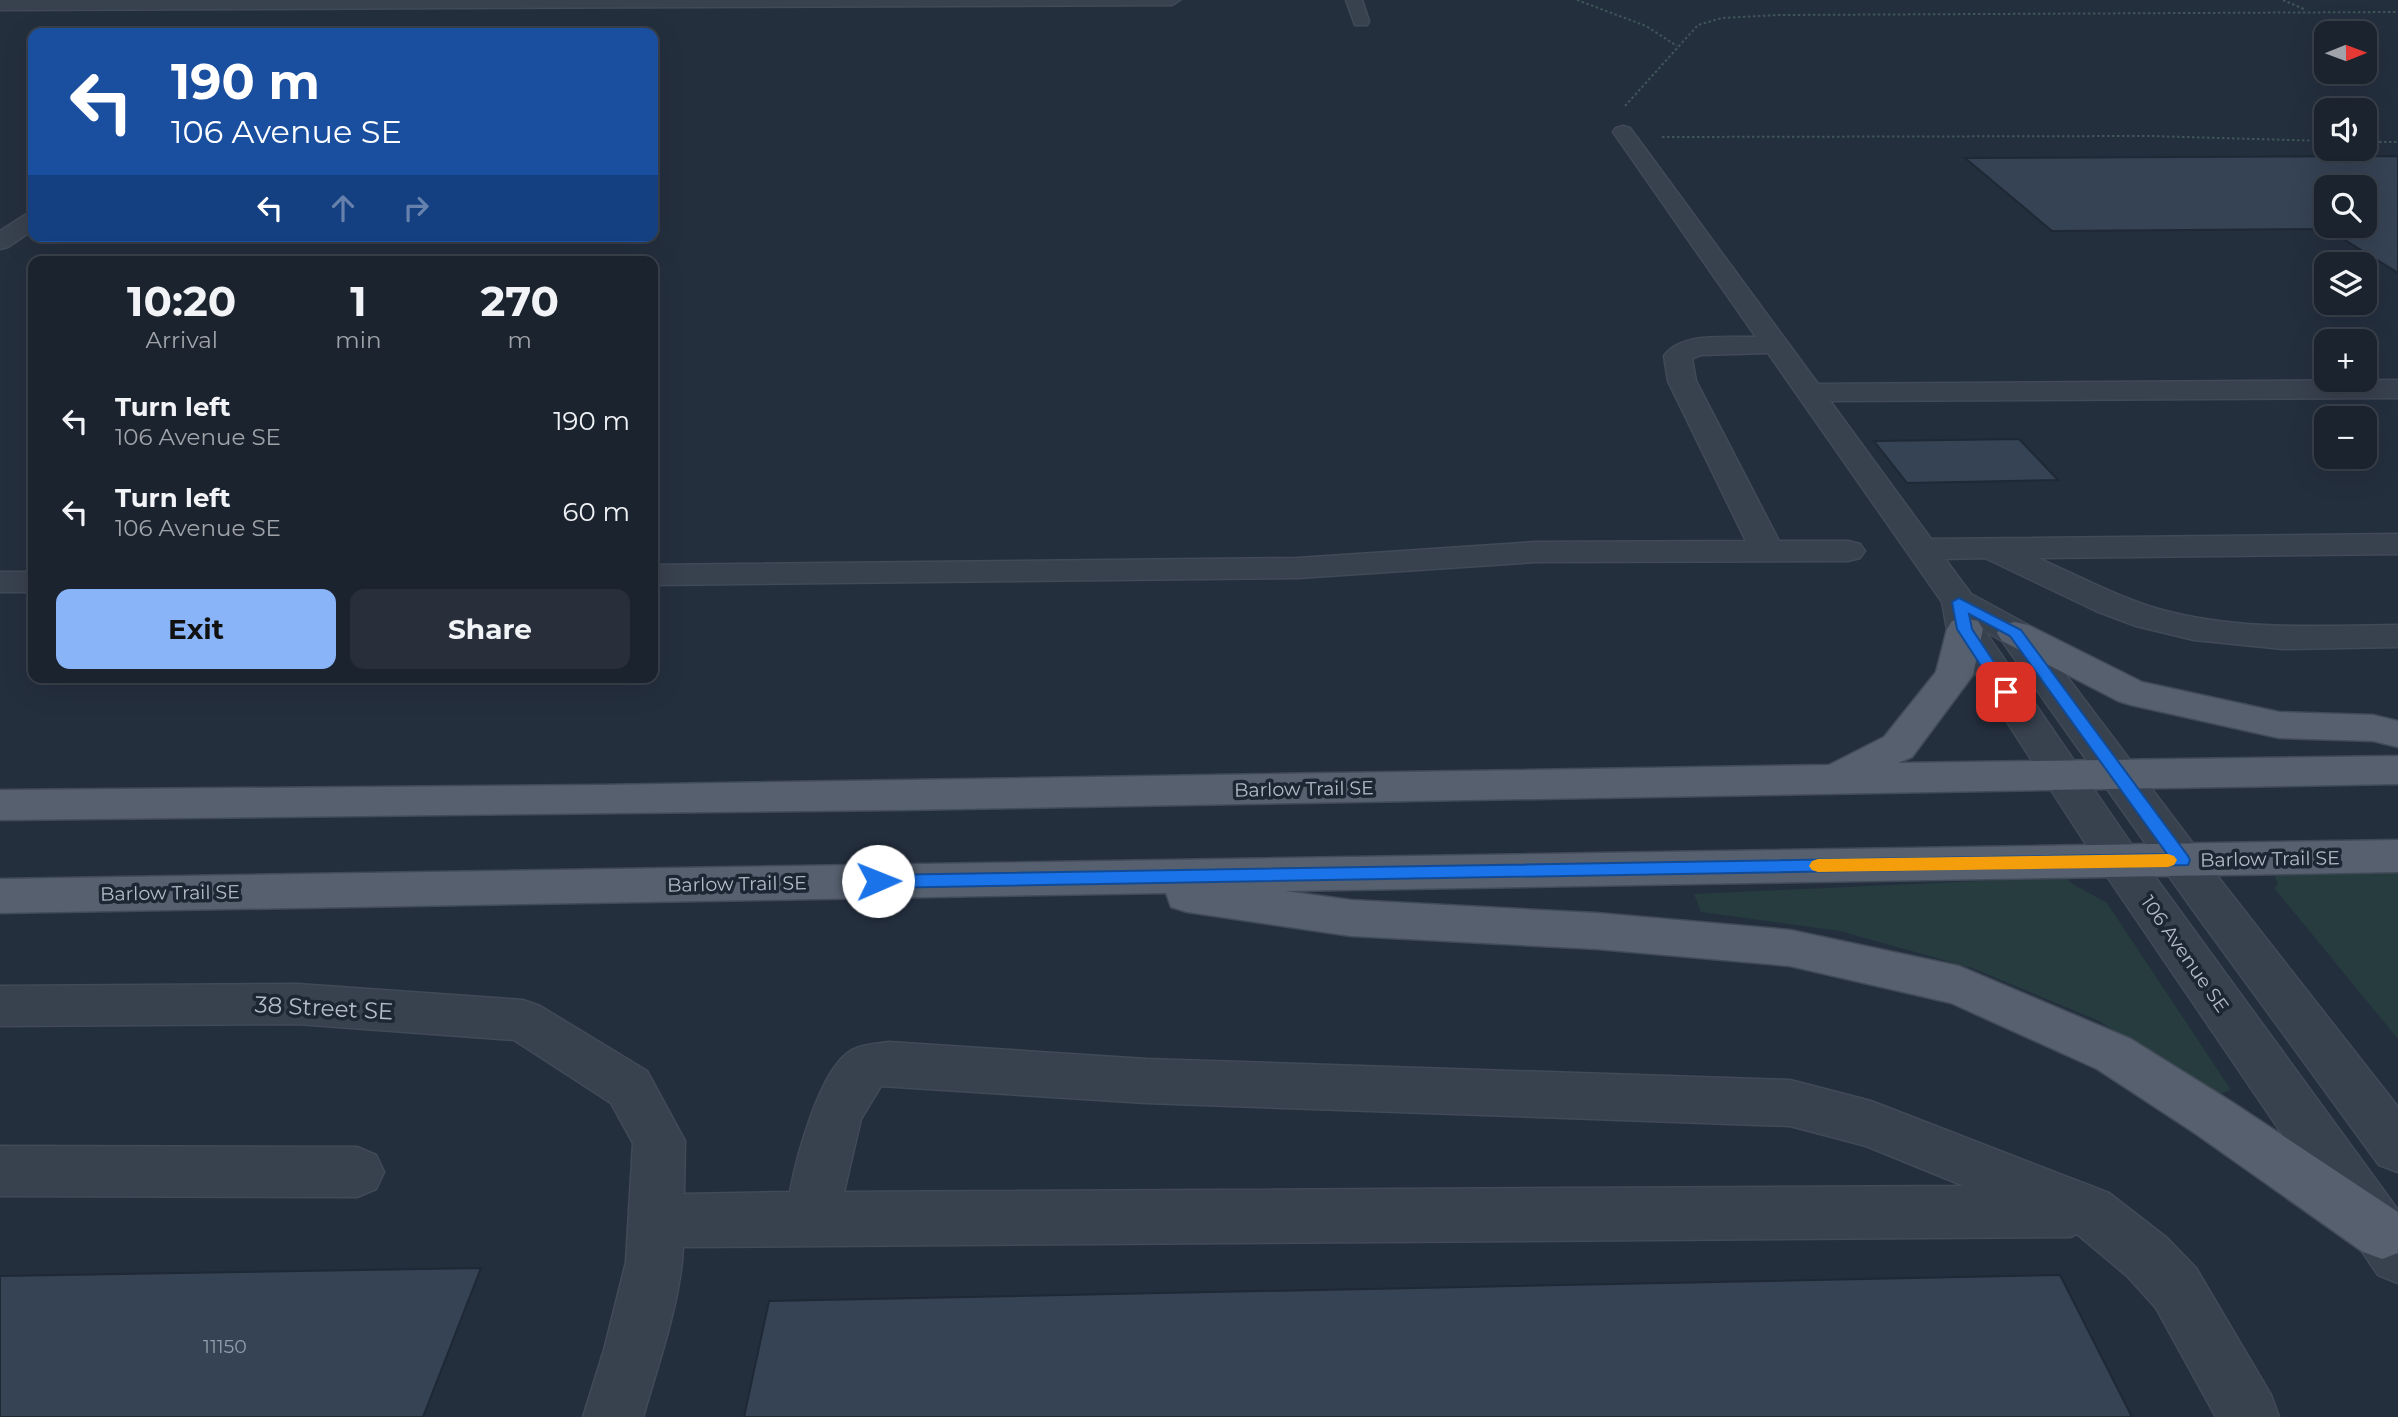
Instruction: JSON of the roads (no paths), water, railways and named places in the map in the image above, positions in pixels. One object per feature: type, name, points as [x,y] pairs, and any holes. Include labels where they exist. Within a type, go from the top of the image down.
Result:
[{"type":"main road","points":[[1829,779],[1898,747],[1954,675],[1962,616]]},
{"type":"main road","points":[[2015,633],[2131,692],[2279,725],[2373,728],[2398,734]]},
{"type":"main road","name":"Barlow Trail SE","points":[[0,805],[348,803],[2398,770]]},
{"type":"main road","name":"Barlow Trail SE","points":[[0,896],[2398,856]]},
{"type":"main road","points":[[1071,878],[1351,918],[1597,931],[1790,948],[1959,985],[2114,1054],[2214,1118],[2390,1245]]},
{"type":"street","points":[[0,5],[1172,0]]},
{"type":"street","points":[[1354,0],[1361,21]]},
{"type":"street","points":[[348,19],[371,4]]},
{"type":"street","name":"106 Avenue SE","points":[[1625,134],[1921,548],[2061,775],[2390,1245]]},
{"type":"street","points":[[0,242],[28,223]]},
{"type":"street","points":[[1768,551],[1682,381],[1678,356],[1696,347],[1776,345]]},
{"type":"street","points":[[1810,393],[2398,389]]},
{"type":"street","points":[[1921,548],[2398,544]]},
{"type":"street","points":[[1990,548],[2108,603],[2150,618],[2194,629],[2283,638],[2398,636]]},
{"type":"street","points":[[658,575],[1298,568],[1536,552],[1848,551]]},
{"type":"street","points":[[0,582],[28,582]]},
{"type":"street","points":[[1962,616],[2015,633],[2181,860],[2398,1148]]},
{"type":"street","name":"38 Street SE","points":[[0,1006],[297,1004],[523,1020],[629,1087],[659,1141],[656,1221]]},
{"type":"street","points":[[812,1218],[829,1130],[851,1086],[867,1066],[888,1063],[1146,1082],[1790,1103],[1871,1124],[2090,1211],[2147,1257],[2176,1288],[2249,1417]]},
{"type":"street","points":[[0,1171],[357,1172]]},
{"type":"street","points":[[613,1417],[633,1350],[651,1274],[656,1221],[2090,1211]]}]
